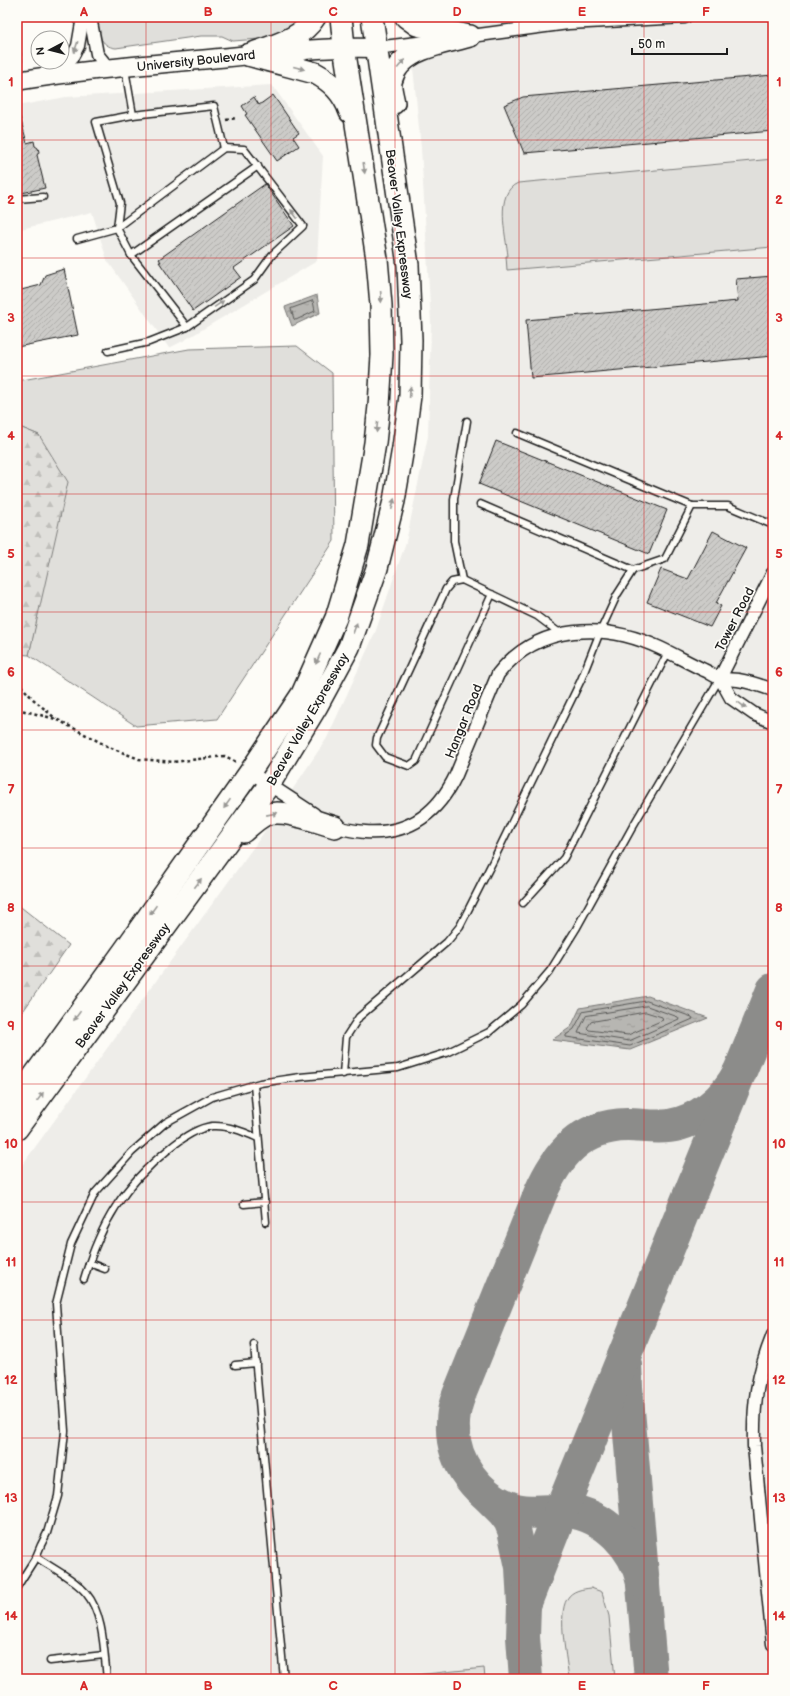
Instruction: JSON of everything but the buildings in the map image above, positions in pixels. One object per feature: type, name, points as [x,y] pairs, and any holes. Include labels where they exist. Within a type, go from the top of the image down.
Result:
[{"type":"highway","points":[[248,55],[296,36],[305,29],[315,17]]},
{"type":"highway","name":"Beaver Valley Expressway","points":[[17,1099],[250,772],[302,694],[336,618],[358,545],[377,428],[381,379],[382,335],[377,259],[360,140],[344,47],[341,17]]},
{"type":"highway","name":"Beaver Valley Expressway","points":[[17,1129],[228,843],[269,785],[317,706],[349,647],[377,568],[394,501],[408,417],[412,356],[408,265],[375,48],[372,17]]},
{"type":"highway","points":[[406,17],[417,25],[427,28],[470,36]]},
{"type":"highway","points":[[395,181],[403,167],[391,83],[397,68],[410,55],[470,36]]},
{"type":"highway","points":[[248,55],[303,69],[324,78],[341,93],[346,100],[360,140]]},
{"type":"highway","points":[[228,843],[259,819],[273,813],[288,814],[335,827]]},
{"type":"main road","name":"University Boulevard","points":[[21,80],[117,68],[248,55],[344,47],[375,48]]},
{"type":"street","points":[[63,74],[78,46],[83,17]]},
{"type":"street","points":[[90,17],[97,54],[117,68]]},
{"type":"street","points":[[375,48],[568,23],[684,17]]},
{"type":"street","name":"Tower Road","points":[[720,678],[773,573]]},
{"type":"street","name":"Hangar Road","points":[[250,772],[335,827],[356,831],[389,832],[416,822],[432,810],[454,780],[498,674],[505,665],[523,649],[547,638],[561,634],[588,631],[628,637],[668,652],[720,678],[739,680],[773,690]]},
{"type":"street","points":[[720,678],[731,698],[754,714],[773,722]]},
{"type":"street","points":[[773,1335],[764,1359],[756,1389],[753,1419],[754,1446],[773,1644]]},
{"type":"lane","points":[[117,68],[133,115]]},
{"type":"lane","points":[[187,327],[131,255],[117,228],[120,203],[96,122],[133,115],[214,106],[224,148]]},
{"type":"lane","points":[[77,239],[117,228],[224,148],[244,149],[303,226],[272,256],[254,280],[187,327],[149,342],[108,350]]},
{"type":"lane","points":[[131,255],[258,166]]},
{"type":"lane","points":[[17,199],[44,197]]},
{"type":"lane","points":[[462,580],[454,541],[454,499],[467,421]]},
{"type":"lane","points":[[517,433],[692,506],[728,506],[773,525]]},
{"type":"lane","points":[[480,504],[633,570]]},
{"type":"lane","points":[[343,1074],[346,1037],[359,1017],[447,942],[460,926],[493,862],[581,680],[600,632],[617,595],[633,570],[665,559],[692,506]]},
{"type":"lane","points":[[492,594],[416,761],[409,766],[385,757],[376,745],[377,738],[446,590],[452,582],[462,580],[492,594],[537,616],[561,634]]},
{"type":"lane","points":[[523,903],[564,858],[668,652]]},
{"type":"lane","points":[[17,1587],[36,1557],[47,1533],[60,1481],[65,1431],[56,1304],[71,1244],[95,1193],[132,1152],[165,1123],[212,1097],[254,1085],[300,1077],[398,1068],[446,1053],[489,1032],[521,1005],[550,971],[576,929],[633,826],[720,678]]},
{"type":"lane","points":[[254,1085],[266,1222]]},
{"type":"lane","points":[[84,1279],[89,1262],[105,1224],[121,1198],[152,1162],[174,1145],[196,1131],[211,1126],[235,1129],[258,1138]]},
{"type":"lane","points":[[244,1204],[265,1202]]},
{"type":"lane","points":[[89,1262],[105,1270]]},
{"type":"lane","points":[[254,1345],[284,1679]]},
{"type":"lane","points":[[235,1365],[256,1363]]},
{"type":"lane","points":[[36,1557],[70,1580],[87,1594],[94,1606],[99,1620],[107,1679]]},
{"type":"lane","points":[[50,1661],[104,1655]]},
{"type":"path","points":[[17,35],[21,80]]},
{"type":"path","points":[[17,681],[33,699],[56,719]]},
{"type":"path","points":[[17,709],[56,719],[110,747],[139,759],[173,762],[225,756],[235,760],[250,772]]},
{"type":"shaded area","points":[[408,17],[773,17],[773,1679],[17,1679],[17,1172],[258,841],[327,738],[375,633],[406,542],[428,436],[431,323],[421,148]]},
{"type":"shaded area","points":[[272,85],[323,156],[317,261],[183,341],[169,348],[107,260],[92,212],[17,230],[17,106],[66,97]]},
{"type":"green space","points":[[96,17],[302,17],[299,22],[272,38],[233,41],[222,36],[201,36],[116,48],[106,45],[100,37]]},
{"type":"green space","points":[[773,159],[773,247],[507,270],[506,256],[508,256],[503,215],[504,205],[506,196],[511,188],[518,183]]},
{"type":"green space","points":[[297,346],[332,373],[334,541],[217,719],[136,726],[29,655],[41,598],[39,435],[17,426],[17,381],[189,349]]},
{"type":"green space","points":[[17,426],[39,435],[68,482],[29,655],[17,654]]},
{"type":"green space","points":[[17,904],[69,945],[17,1020]]},
{"type":"green space","points":[[591,1588],[602,1592],[609,1616],[615,1679],[569,1679],[563,1626],[564,1606],[569,1596],[578,1590]]},
{"type":"green space","points":[[484,1668],[485,1679],[376,1679]]},
{"type":"water","points":[[317,295],[320,313],[292,326],[285,307]]},
{"type":"water","points":[[648,996],[708,1018],[630,1050],[552,1040],[571,1027],[580,1008]]},
{"type":"taxiway","points":[[524,1605],[773,990]]},
{"type":"taxiway","points":[[643,1582],[639,1569],[626,1545],[606,1526],[594,1519],[582,1514],[568,1511],[529,1512],[516,1510],[503,1505],[479,1488],[462,1465],[457,1452],[454,1437],[454,1413],[459,1394],[540,1194],[554,1167],[563,1155],[572,1145],[583,1137],[610,1127],[627,1125],[664,1127],[691,1120],[719,1100],[739,1073]]},
{"type":"taxiway","points":[[625,1365],[651,1679]]},
{"type":"taxiway","points":[[488,1496],[510,1520],[514,1530],[522,1567],[524,1605],[523,1637],[526,1679]]}]
